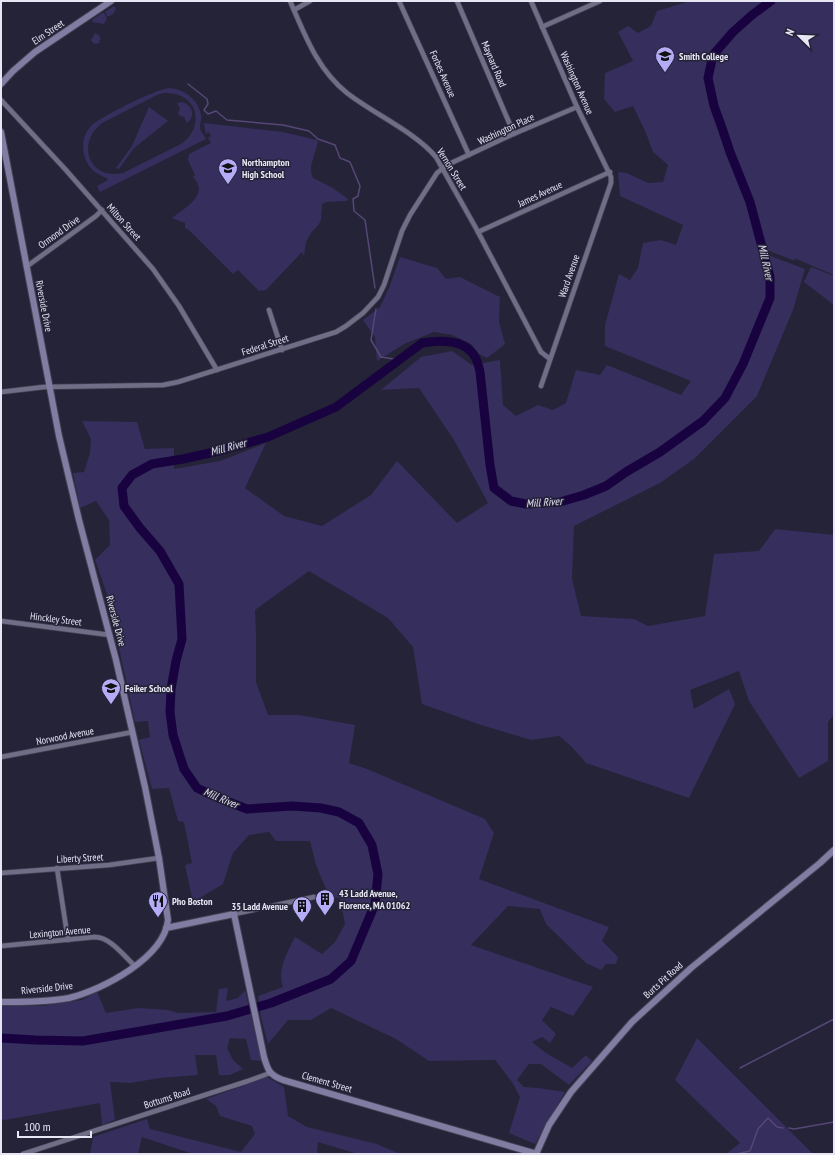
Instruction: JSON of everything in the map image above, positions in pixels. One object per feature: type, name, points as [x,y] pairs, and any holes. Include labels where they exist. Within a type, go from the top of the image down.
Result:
[{"type":"street","name":"Elm Street","points":[[1,84],[13,71],[35,52],[111,1]]},
{"type":"street","name":"Vernon Street","points":[[290,1],[315,55],[337,84],[360,102],[430,150],[442,168],[478,232],[541,352],[550,359]]},
{"type":"street","points":[[294,10],[310,1]]},
{"type":"street","name":"Forbes Avenue","points":[[399,1],[469,155]]},
{"type":"street","name":"Maynard Road","points":[[457,1],[514,134]]},
{"type":"street","name":"Washington Avenue","points":[[531,1],[577,107],[610,172]]},
{"type":"street","points":[[542,27],[600,1]]},
{"type":"street","name":"Milton Street","points":[[1,100],[102,210],[165,285],[217,370]]},
{"type":"street","name":"Washington Place","points":[[442,168],[514,134],[577,107]]},
{"type":"street","name":"Riverside Drive","points":[[1,132],[49,386],[69,481],[110,635],[146,787],[159,858],[168,920],[166,928],[155,948],[135,966],[101,987],[76,996],[46,1001],[1,1002]]},
{"type":"street","name":"Federal Street","points":[[1,392],[49,386],[158,386],[178,382],[336,332],[370,308],[378,297],[384,285],[402,231],[410,215],[437,172],[442,168]]},
{"type":"street","name":"James Avenue","points":[[478,232],[610,172]]},
{"type":"street","name":"Ward Avenue","points":[[541,386],[611,183],[610,172]]},
{"type":"street","name":"Ormond Drive","points":[[26,267],[102,210]]},
{"type":"street","points":[[269,310],[282,350]]},
{"type":"street","name":"Hinckley Street","points":[[1,621],[110,635]]},
{"type":"street","name":"Norwood Avenue","points":[[1,757],[133,732]]},
{"type":"street","name":"Burts Pit Road","points":[[536,1154],[550,1125],[571,1092],[632,1022],[691,968],[834,850]]},
{"type":"street","name":"Liberty Street","points":[[1,873],[109,865],[159,858]]},
{"type":"street","points":[[57,868],[68,940]]},
{"type":"street","points":[[166,928],[314,897]]},
{"type":"street","points":[[234,914],[264,1057],[270,1073]]},
{"type":"street","name":"Lexington Avenue","points":[[1,946],[102,938],[110,943],[135,966]]},
{"type":"street","name":"Clement Street","points":[[270,1073],[283,1080],[536,1154]]},
{"type":"street","name":"Bottums Road","points":[[23,1154],[270,1073]]},
{"type":"shaded area","points":[[690,1],[834,1],[834,275],[794,258],[795,261],[762,248],[763,253],[805,269],[793,310],[757,396],[694,459],[660,483],[574,526],[572,579],[581,616],[634,619],[648,626],[705,616],[714,554],[759,551],[775,529],[834,535],[834,715],[828,722],[828,761],[799,778],[749,701],[739,671],[690,690],[694,709],[729,689],[735,704],[689,798],[586,763],[571,746],[559,736],[531,740],[478,724],[422,704],[413,647],[388,618],[309,571],[255,610],[256,682],[268,715],[299,715],[355,725],[349,763],[367,769],[485,819],[494,833],[479,879],[609,927],[602,941],[618,957],[616,964],[606,964],[601,970],[586,963],[546,924],[540,909],[508,906],[471,945],[593,987],[573,1016],[551,1007],[542,1020],[556,1034],[550,1043],[542,1037],[532,1042],[546,1053],[572,1068],[586,1055],[592,1061],[569,1085],[541,1064],[529,1064],[517,1080],[524,1087],[565,1092],[535,1144],[509,1133],[520,1097],[512,1082],[495,1060],[429,1061],[396,1039],[331,1008],[311,1020],[288,1020],[268,1044],[261,1017],[258,996],[283,987],[281,981],[282,968],[286,955],[295,937],[322,954],[335,942],[345,924],[340,898],[326,897],[326,889],[316,865],[310,841],[276,841],[269,832],[249,835],[233,853],[223,884],[193,902],[185,865],[192,863],[184,822],[178,821],[169,788],[152,789],[139,740],[150,737],[148,721],[135,722],[108,597],[95,560],[110,545],[109,520],[96,501],[80,508],[73,473],[84,472],[90,453],[91,439],[82,421],[137,422],[145,449],[174,448],[174,469],[220,461],[266,443],[245,488],[284,516],[322,526],[371,495],[397,461],[457,523],[488,503],[454,440],[419,388],[381,390],[421,357],[452,351],[472,365],[500,360],[503,405],[516,416],[538,405],[553,410],[566,403],[576,370],[600,375],[607,365],[681,395],[691,381],[605,346],[605,325],[619,274],[630,280],[638,268],[643,243],[661,240],[676,245],[683,225],[620,196],[618,172],[627,173],[648,183],[663,182],[668,165],[653,152],[633,106],[615,112],[604,99],[605,73],[633,61],[618,32],[628,26],[638,33],[651,26],[657,11]]},
{"type":"shaded area","points":[[114,6],[116,8],[114,13],[107,16],[105,12]]},
{"type":"shaded area","points":[[104,13],[107,18],[104,24],[92,22],[93,19]]},
{"type":"shaded area","points":[[95,33],[99,35],[101,40],[99,40],[100,42],[96,44],[91,40]]},
{"type":"shaded area","points":[[169,88],[180,90],[194,100],[201,116],[201,132],[206,139],[100,192],[97,186],[108,180],[107,178],[93,171],[85,158],[83,149],[88,129],[96,122],[116,110]],"holes":[[[164,93],[175,94],[184,98],[191,104],[195,111],[196,119],[194,128],[189,137],[181,144],[123,173],[112,174],[102,172],[95,166],[90,159],[88,150],[89,141],[94,132],[102,123],[157,95]]]},
{"type":"shaded area","points":[[177,103],[186,103],[192,111],[192,117],[187,123],[184,117],[180,116],[178,113],[180,109]]},
{"type":"shaded area","points":[[149,107],[168,121],[134,148],[119,169],[116,168],[132,146]]},
{"type":"shaded area","points":[[204,123],[283,132],[317,140],[318,142],[311,166],[313,178],[333,188],[348,199],[346,201],[326,202],[322,204],[321,220],[306,242],[304,256],[302,252],[266,290],[259,291],[238,270],[233,274],[190,231],[185,228],[185,223],[172,218],[194,200],[199,190],[198,184],[193,177],[195,175],[188,160],[189,154],[211,143],[208,138],[211,136],[209,132],[206,134]]},
{"type":"shaded area","points":[[400,257],[437,268],[446,279],[460,277],[500,297],[499,322],[505,344],[487,358],[479,354],[471,344],[463,340],[452,335],[434,332],[404,344],[377,361],[375,337],[363,320],[380,307],[389,288]]},
{"type":"shaded area","points":[[811,267],[834,276],[834,305],[804,282]]},
{"type":"shaded area","points":[[228,988],[226,1001],[238,998],[245,990],[262,1061],[251,1060],[246,1039],[230,1038],[227,1048],[233,1060],[243,1069],[230,1075],[219,1075],[216,1055],[195,1055],[198,1075],[160,1078],[130,1083],[110,1082],[115,1120],[102,1125],[100,1103],[5,1120],[1,1119],[1,1006],[42,1006],[82,1000],[97,992],[106,1013],[138,1008],[168,1010],[178,1013],[216,1012],[219,989]]},
{"type":"shaded area","points":[[697,1038],[813,1154],[726,1154],[740,1143],[675,1080]]},
{"type":"shaded area","points":[[267,1077],[284,1087],[288,1116],[307,1127],[377,1144],[400,1154],[358,1154],[318,1142],[317,1154],[193,1154],[142,1137],[138,1154],[90,1154],[93,1137],[147,1119],[150,1129],[241,1152],[255,1134],[252,1126],[220,1116],[216,1106],[206,1099]]},
{"type":"waterway","name":"Mill River","points":[[1,1038],[83,1041],[227,1016],[271,1003],[331,979],[351,961],[375,904],[378,874],[372,845],[359,823],[339,812],[321,808],[292,806],[247,809],[197,788],[184,769],[173,735],[170,712],[171,689],[182,639],[179,584],[160,551],[140,528],[124,506],[122,488],[132,475],[152,464],[223,450],[268,437],[336,407],[422,343],[429,342],[444,341],[459,344],[471,351],[476,359],[480,372],[490,465],[494,488],[511,501],[526,504],[560,502],[584,495],[606,486],[660,452],[703,421],[725,398],[743,364],[770,298],[770,277],[750,202],[714,106],[708,78],[713,55],[733,32],[771,1]]},
{"type":"waterway","points":[[188,84],[207,99],[208,104],[204,110],[208,114],[216,111],[227,120],[283,125],[309,131],[318,139],[335,145],[340,158],[350,162],[360,186],[358,196],[353,199],[354,211],[365,220],[375,288]]},
{"type":"waterway","points":[[376,309],[371,340],[381,357],[400,360]]},
{"type":"waterway","points":[[740,1068],[834,1019]]},
{"type":"waterway","points":[[736,1154],[750,1151],[758,1129],[768,1118],[777,1127],[783,1128]]},
{"type":"waterway","points":[[789,1128],[794,1129],[834,1122]]},
{"type":"place","name":"Smith College","points":[[665,73]]},
{"type":"place","name":"Northampton High School","points":[[228,185]]},
{"type":"place","name":"Feiker School","points":[[111,705]]},
{"type":"place","name":"43 Ladd Avenue, Florence, MA 01062","points":[[325,916]]},
{"type":"place","name":"Pho Boston","points":[[158,918]]},
{"type":"place","name":"35 Ladd Avenue","points":[[302,923]]}]
